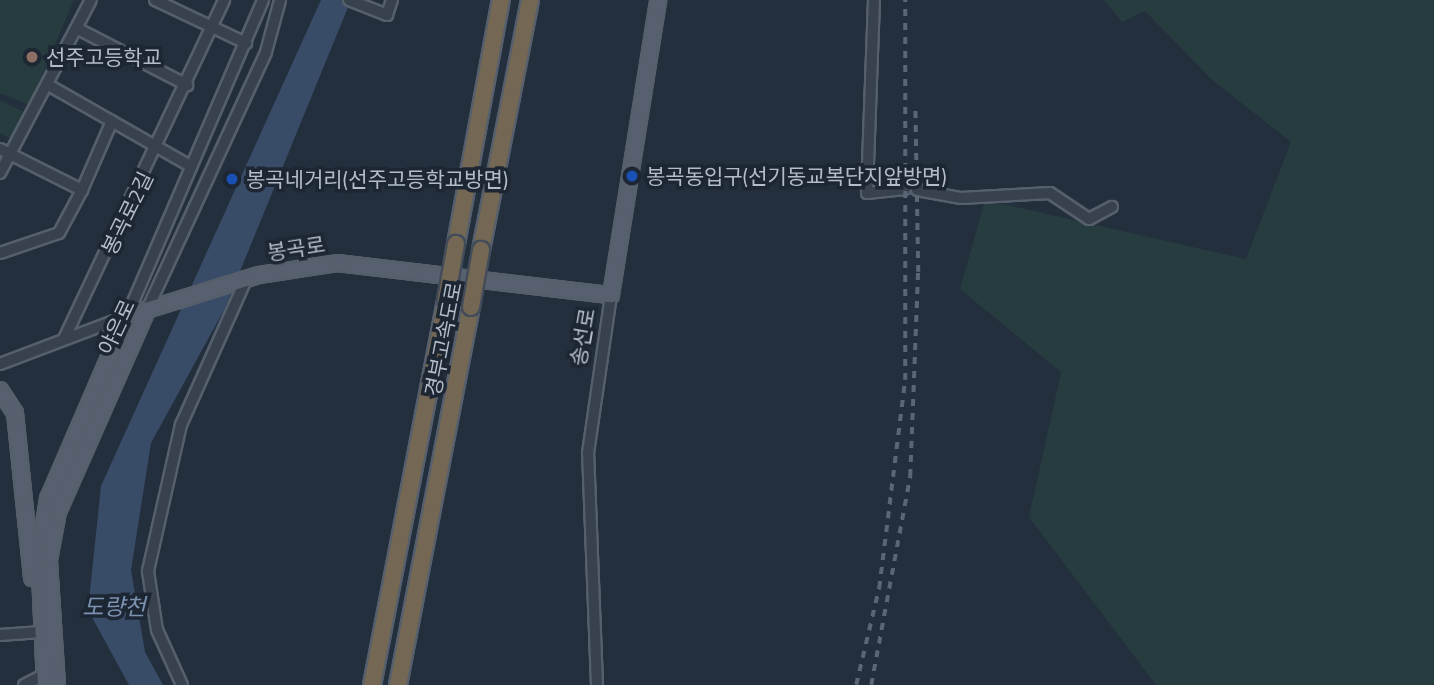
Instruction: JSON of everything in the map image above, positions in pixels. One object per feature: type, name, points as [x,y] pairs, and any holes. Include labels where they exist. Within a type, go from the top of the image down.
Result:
[{"type":"highway","name":"경부고속도로","points":[[372,685],[501,0]]},
{"type":"highway","name":"경부고속도로","points":[[398,685],[530,0]]},
{"type":"main road","name":"송선로","points":[[611,295],[658,0]]},
{"type":"main road","name":"봉곡로","points":[[127,316],[246,279],[304,265],[365,263],[611,295]]},
{"type":"main road","name":"야은로","points":[[57,685],[49,560],[58,512],[147,310]]},
{"type":"main road","name":"야은로","points":[[45,680],[39,555],[48,499],[127,316]]},
{"type":"main road","points":[[0,390],[15,413],[41,632]]},
{"type":"street","points":[[0,173],[50,86],[91,0]]},
{"type":"street","points":[[155,0],[246,43]]},
{"type":"street","name":"봉곡로2길","points":[[64,339],[159,148],[224,0]]},
{"type":"street","name":"야은로","points":[[127,316],[263,0]]},
{"type":"street","name":"야은로","points":[[147,310],[266,52],[280,0]]},
{"type":"street","points":[[349,0],[387,15],[392,0]]},
{"type":"street","points":[[874,0],[867,193],[911,190],[961,198],[1050,194],[1089,219],[1112,207]]},
{"type":"street","points":[[78,29],[187,85]]},
{"type":"street","points":[[50,86],[190,166]]},
{"type":"street","points":[[0,253],[60,233],[112,121]]},
{"type":"street","points":[[0,149],[82,190]]},
{"type":"street","points":[[182,685],[158,630],[148,571],[181,425],[246,279]]},
{"type":"street","name":"송선로","points":[[597,685],[588,453],[611,295]]},
{"type":"street","name":"봉곡로","points":[[0,364],[127,316]]},
{"type":"street","points":[[0,635],[41,632]]},
{"type":"street","name":"야은로","points":[[24,685],[45,680]]},
{"type":"green space","name":"선주고등학교","points":[[0,0],[74,0],[29,105],[0,93]]},
{"type":"green space","points":[[1104,0],[1434,0],[1434,685],[1156,685],[1029,517],[1061,372],[960,289],[985,200],[1246,259],[1291,142],[1211,79],[1145,11],[1122,22]]},
{"type":"green space","points":[[0,100],[24,112],[11,139],[0,133]]},
{"type":"water","name":"도량천","points":[[321,0],[351,0],[225,308],[151,443],[131,570],[145,652],[163,685],[129,685],[88,610],[101,486]]},
{"type":"railway","points":[[856,685],[879,588],[905,380],[905,0]]},
{"type":"railway","points":[[871,685],[910,476],[918,272],[915,105]]},
{"type":"place","name":"선주고등학교","points":[[32,57]]},
{"type":"place","name":"봉곡동입구(선기동교복단지앞방면)","points":[[632,176]]},
{"type":"place","name":"봉곡네거리(선주고등학교방면)","points":[[232,179]]}]
